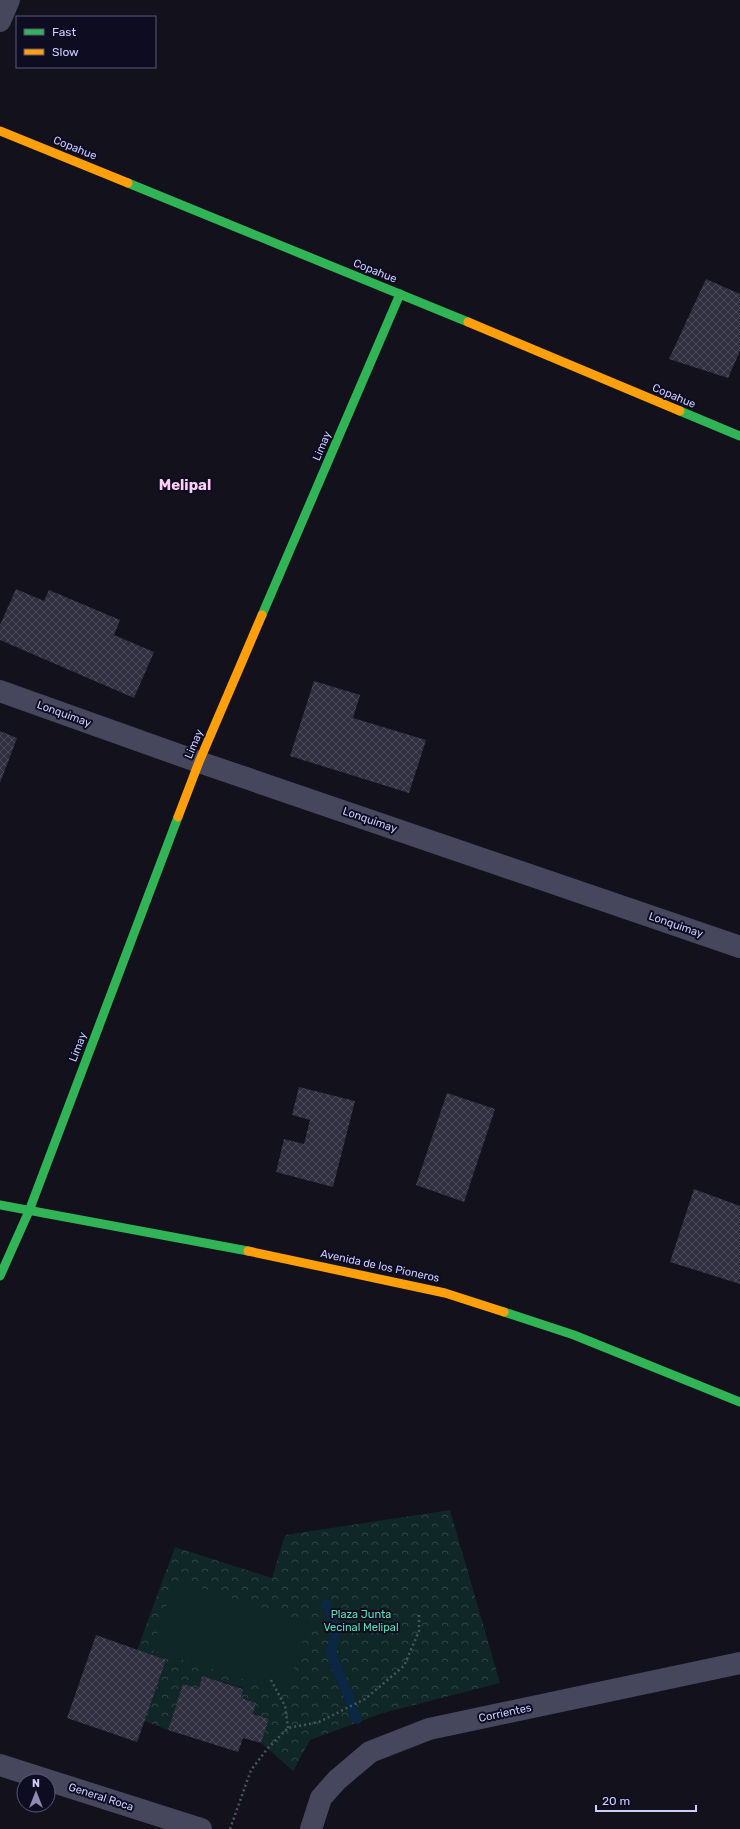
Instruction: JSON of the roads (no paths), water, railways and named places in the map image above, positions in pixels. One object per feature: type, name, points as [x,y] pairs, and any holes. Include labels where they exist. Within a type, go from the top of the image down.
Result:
[{"type":"street","points":[[0,20],[9,0]]},
{"type":"street","name":"Copahue","points":[[0,131],[400,294],[740,436]]},
{"type":"street","name":"Limay","points":[[0,1276],[29,1211],[199,762],[400,294]]},
{"type":"street","name":"Lonquimay","points":[[0,691],[199,762],[740,947]]},
{"type":"street","name":"Avenida de los Pioneros","points":[[0,1205],[326,1266],[445,1293],[574,1335],[740,1402]]},
{"type":"street","name":"Corrientes","points":[[311,1829],[321,1798],[337,1780],[370,1752],[429,1729],[740,1662]]},
{"type":"street","name":"General Roca","points":[[0,1765],[201,1829]]},
{"type":"waterway","points":[[326,1604],[332,1616],[335,1636],[331,1653],[351,1702]]},
{"type":"waterway","points":[[353,1710],[357,1719]]},
{"type":"district","name":"Melipal","points":[[185,485]]},
{"type":"park label","name":"Plaza Junta Vecinal Melipal","points":[[361,1620]]}]
